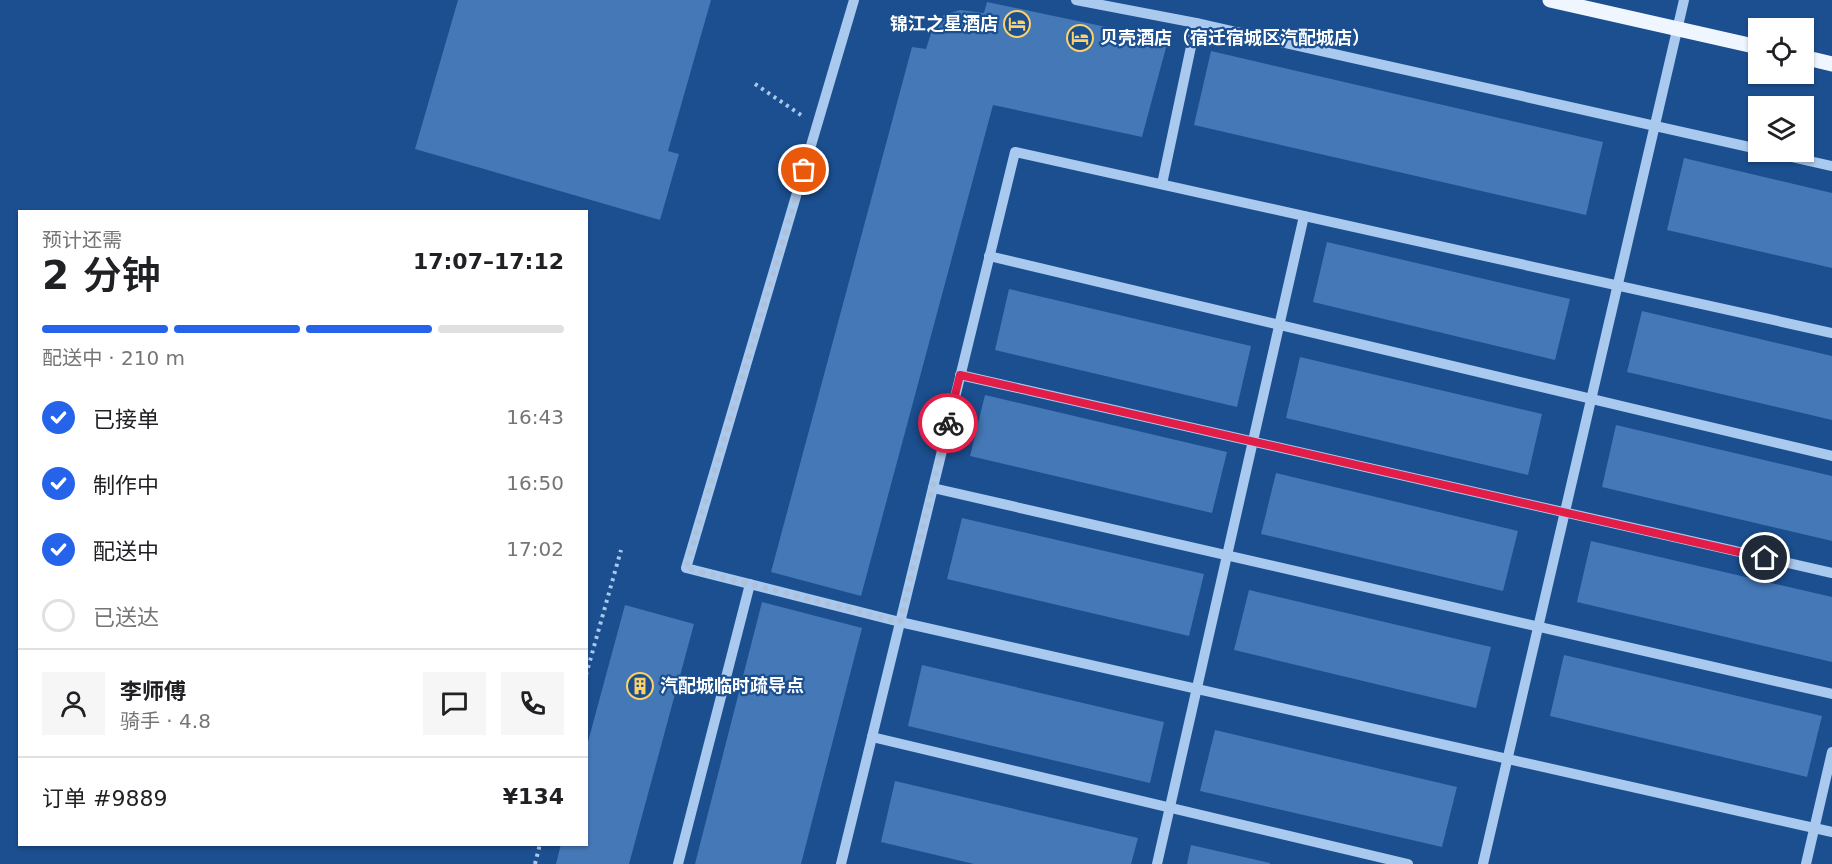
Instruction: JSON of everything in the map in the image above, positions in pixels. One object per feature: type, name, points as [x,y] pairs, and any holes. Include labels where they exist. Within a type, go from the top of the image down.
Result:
[{"type":"main road","points":[[1550,0],[1748,45]]},
{"type":"main road","points":[[1814,60],[1832,64]]},
{"type":"street","points":[[854,0],[686,568],[900,622],[1832,832]]},
{"type":"street","points":[[1076,0],[1196,23],[1748,147]]},
{"type":"street","points":[[1484,864],[1684,0]]},
{"type":"street","points":[[1162,184],[1196,23]]},
{"type":"street","points":[[842,864],[1015,152],[1832,333]]},
{"type":"street","points":[[1814,162],[1832,166]]},
{"type":"street","points":[[1157,864],[1304,216]]},
{"type":"street","points":[[989,256],[1832,456]]},
{"type":"street","points":[[960,375],[1832,573]]},
{"type":"street","points":[[933,488],[1832,694]]},
{"type":"street","points":[[678,864],[750,584]]},
{"type":"street","points":[[872,737],[1408,864]]},
{"type":"street","points":[[1806,864],[1832,752]]},
{"type":"path","points":[[755,84],[817,126]]},
{"type":"path","points":[[588,668],[621,550]]},
{"type":"path","points":[[535,864],[540,846]]},
{"type":"building","points":[[458,0],[711,0],[668,151],[679,154],[660,220],[415,149]]},
{"type":"building","points":[[987,2],[1168,40],[1142,137],[993,105],[861,596],[771,572],[912,47],[926,49],[933,27],[944,15],[960,10],[984,13]]},
{"type":"building","points":[[1211,51],[1603,142],[1586,215],[1194,125]]},
{"type":"building","points":[[1684,158],[1832,193],[1832,268],[1667,230]]},
{"type":"building","points":[[1327,242],[1570,299],[1555,360],[1313,302]]},
{"type":"building","points":[[1009,289],[1251,346],[1237,407],[995,350]]},
{"type":"building","points":[[1642,311],[1832,356],[1832,420],[1627,372]]},
{"type":"building","points":[[1300,357],[1542,414],[1528,475],[1286,418]]},
{"type":"building","points":[[985,395],[1227,452],[1212,513],[970,456]]},
{"type":"building","points":[[1616,425],[1832,476],[1832,541],[1602,487]]},
{"type":"building","points":[[1276,473],[1518,531],[1503,591],[1261,534]]},
{"type":"building","points":[[962,518],[1204,574],[1189,636],[947,579]]},
{"type":"building","points":[[1591,541],[1832,597],[1832,662],[1577,602]]},
{"type":"building","points":[[1249,590],[1491,647],[1476,708],[1234,650]]},
{"type":"building","points":[[762,602],[862,628],[801,864],[695,864]]},
{"type":"building","name":"汽配城临时疏导点","points":[[625,605],[694,624],[629,864],[556,864],[560,846],[588,846],[588,742]]},
{"type":"building","points":[[1564,655],[1822,716],[1807,777],[1550,716]]},
{"type":"building","points":[[922,665],[1164,722],[1150,783],[908,726]]},
{"type":"building","points":[[1215,730],[1457,787],[1442,847],[1200,791]]},
{"type":"building","points":[[895,781],[1138,838],[1131,864],[974,864],[881,842]]},
{"type":"building","points":[[1191,845],[1270,863],[1270,864],[1187,864]]},
{"type":"way so far","points":[[804,170],[686,568],[900,622],[948,423]]},
{"type":"place","name":"锦江之星酒店","points":[[1017,24]]},
{"type":"place","name":"贝壳酒店（宿迁宿城区汽配城店）","points":[[1080,38]]},
{"type":"place","name":"汽配城临时疏导点","points":[[640,686]]},
{"type":"route","points":[[948,423],[960,375],[1765,558]]}]
